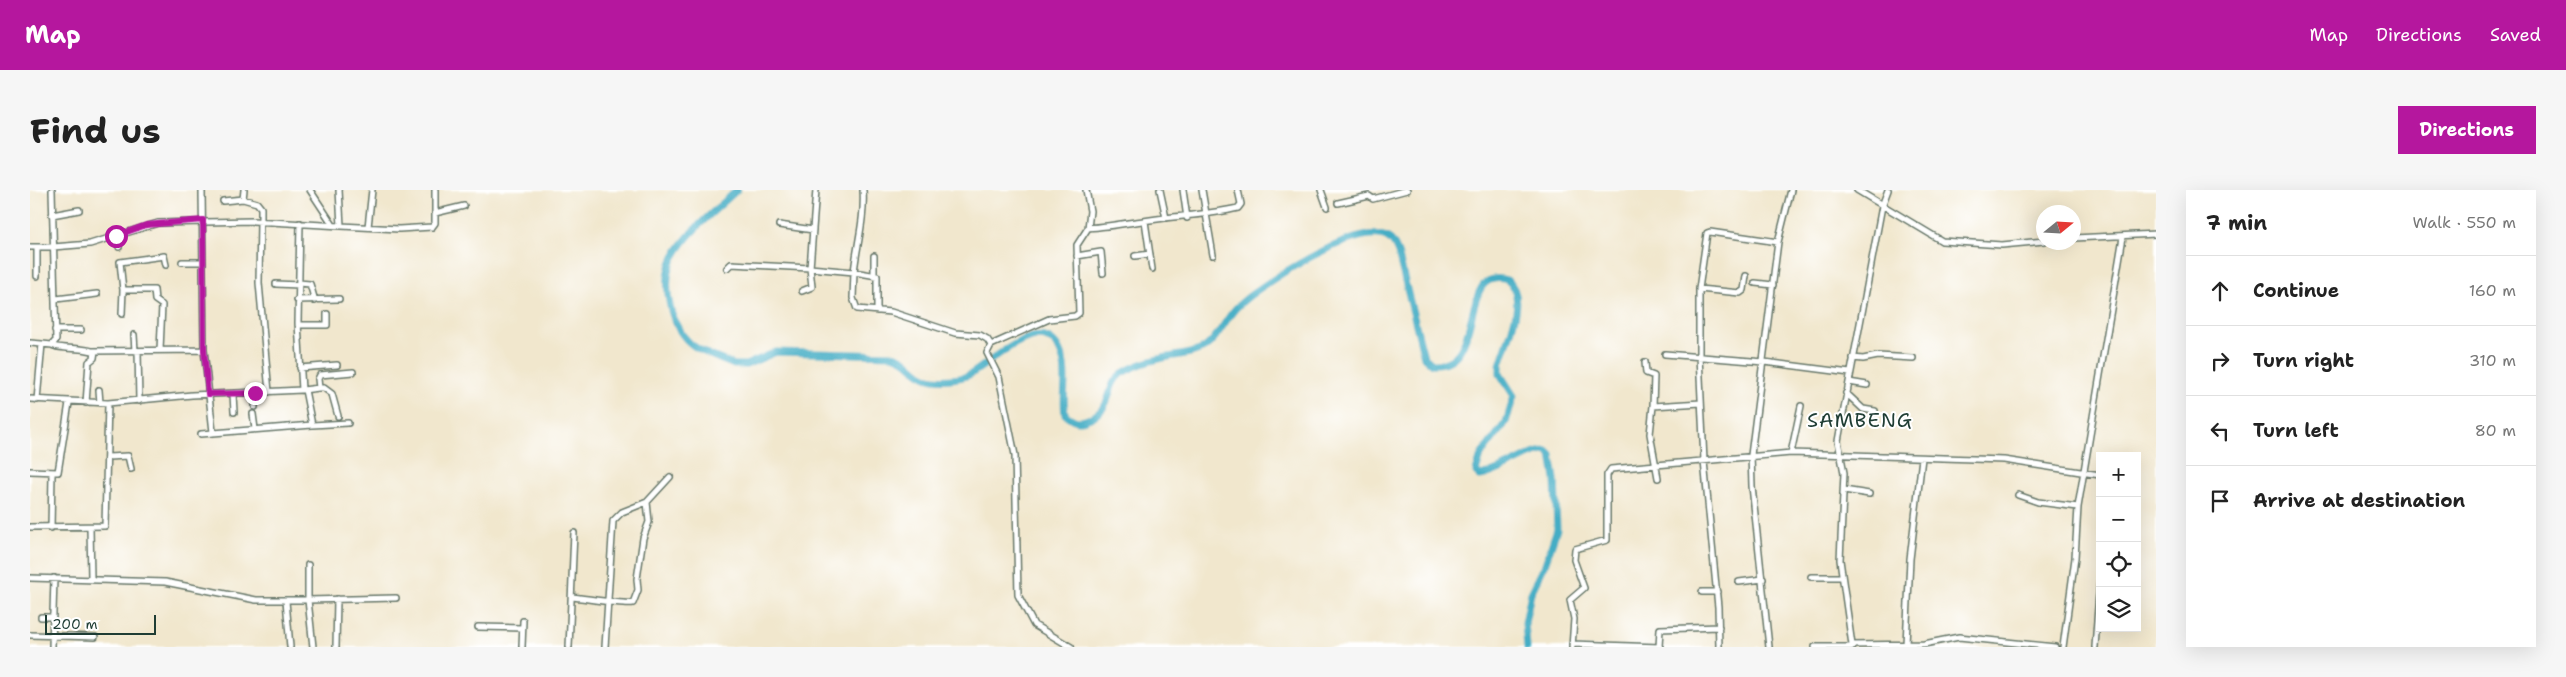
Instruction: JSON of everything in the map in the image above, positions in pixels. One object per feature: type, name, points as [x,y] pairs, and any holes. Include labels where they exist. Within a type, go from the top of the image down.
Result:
[{"type":"street","points":[[52,190],[56,298],[56,340],[52,345]]},
{"type":"street","points":[[202,190],[204,350],[213,432]]},
{"type":"street","points":[[243,199],[244,190]]},
{"type":"street","points":[[310,190],[333,225]]},
{"type":"street","points":[[339,190],[340,226]]},
{"type":"street","points":[[368,227],[372,190]]},
{"type":"street","points":[[30,247],[53,248],[90,244],[146,225],[203,220],[430,228],[434,226],[435,190]]},
{"type":"street","points":[[802,291],[812,287],[810,268],[816,190]]},
{"type":"street","points":[[862,190],[864,218],[857,239],[854,272],[855,307],[859,310],[895,313],[955,333],[980,335],[987,339],[991,345]]},
{"type":"street","points":[[1071,647],[1034,625],[1018,595],[1015,455],[996,369],[988,354],[991,345],[1044,321],[1078,315],[1080,297],[1077,256],[1079,240],[1088,228],[1090,211],[1086,190]]},
{"type":"street","points":[[1160,190],[1166,218]]},
{"type":"street","points":[[1183,190],[1187,218]]},
{"type":"street","points":[[1202,190],[1213,255]]},
{"type":"street","points":[[1088,228],[1166,218],[1187,218],[1239,207],[1238,190]]},
{"type":"street","points":[[1321,190],[1328,207]]},
{"type":"street","points":[[1368,190],[1369,196]]},
{"type":"street","points":[[1338,203],[1369,196],[1373,199],[1407,190]]},
{"type":"street","points":[[1769,647],[1752,486],[1751,455],[1778,242],[1791,190]]},
{"type":"street","points":[[1856,190],[1942,241],[2002,245],[2036,242]]},
{"type":"street","points":[[1852,646],[1842,577],[1840,548],[1844,473],[1839,456],[1838,434],[1882,206],[1888,190]]},
{"type":"street","points":[[223,201],[243,199],[260,205],[259,283],[269,392]]},
{"type":"street","points":[[435,213],[464,206]]},
{"type":"street","points":[[52,215],[79,210]]},
{"type":"street","points":[[1145,221],[1152,270]]},
{"type":"street","points":[[300,223],[298,300],[300,368],[312,425]]},
{"type":"street","points":[[780,225],[813,230]]},
{"type":"street","points":[[1719,647],[1717,592],[1704,461],[1699,356],[1699,289],[1704,246],[1708,233],[1724,233],[1778,242]]},
{"type":"street","points":[[2081,238],[2156,234]]},
{"type":"street","points":[[116,236],[119,246]]},
{"type":"street","points":[[2063,647],[2075,558],[2078,508],[2083,473],[2123,237]]},
{"type":"street","points":[[37,246],[37,276]]},
{"type":"street","points":[[1077,256],[1101,252],[1103,272]]},
{"type":"street","points":[[1134,256],[1150,254]]},
{"type":"street","points":[[122,314],[122,261],[164,256],[166,265]]},
{"type":"street","points":[[874,256],[874,274],[877,276],[878,288],[877,311]]},
{"type":"street","points":[[182,262],[204,262]]},
{"type":"street","points":[[726,268],[733,264],[874,274]]},
{"type":"street","points":[[1699,289],[1740,293],[1744,290],[1746,276]]},
{"type":"street","points":[[1755,283],[1773,285]]},
{"type":"street","points":[[276,284],[310,284],[315,301]]},
{"type":"street","points":[[123,290],[154,290],[154,300],[162,305],[160,350]]},
{"type":"street","points":[[56,298],[97,294]]},
{"type":"street","points":[[298,300],[338,299]]},
{"type":"street","points":[[298,325],[326,326],[327,314]]},
{"type":"street","points":[[55,330],[81,330]]},
{"type":"street","points":[[134,335],[139,401]]},
{"type":"street","points":[[30,343],[52,345],[57,348],[76,347],[95,350],[204,350]]},
{"type":"street","points":[[38,400],[42,344]]},
{"type":"street","points":[[86,403],[89,362],[94,358],[95,350]]},
{"type":"street","points":[[1665,354],[1764,362],[1850,373]]},
{"type":"street","points":[[1853,358],[1863,360],[1878,356],[1913,358]]},
{"type":"street","points":[[1645,362],[1646,373],[1654,376],[1650,434],[1658,478]]},
{"type":"street","points":[[300,368],[337,365]]},
{"type":"street","points":[[319,388],[318,378],[320,375],[353,372]]},
{"type":"street","points":[[1848,382],[1866,386]]},
{"type":"street","points":[[30,399],[108,403],[208,394],[255,393],[319,388],[327,390],[332,394],[338,416]]},
{"type":"street","points":[[99,390],[100,403]]},
{"type":"street","points":[[255,393],[255,407]]},
{"type":"street","points":[[1846,393],[1863,409],[1876,411]]},
{"type":"street","points":[[233,394],[234,412]]},
{"type":"street","points":[[30,471],[52,474],[59,470],[69,402]]},
{"type":"street","points":[[30,527],[90,528],[105,526],[108,403]]},
{"type":"street","points":[[1653,406],[1701,403]]},
{"type":"street","points":[[1791,453],[1801,406]]},
{"type":"street","points":[[254,414],[255,429]]},
{"type":"street","points":[[201,434],[348,424]]},
{"type":"street","points":[[1719,627],[1660,629],[1659,647],[1572,646],[1574,619],[1570,600],[1584,588],[1574,560],[1575,549],[1607,540],[1609,471],[1751,455],[1791,453],[2004,460],[2096,475]]},
{"type":"street","points":[[108,457],[128,456],[131,469]]},
{"type":"street","points":[[1906,644],[1910,560],[1922,458]]},
{"type":"street","points":[[51,528],[52,474]]},
{"type":"street","points":[[604,647],[614,519],[631,507],[646,502],[670,477]]},
{"type":"street","points":[[1844,490],[1869,494]]},
{"type":"street","points":[[2018,495],[2038,502],[2078,508]]},
{"type":"street","points":[[572,597],[607,600],[626,604],[633,603],[636,599],[643,538],[649,522],[646,502]]},
{"type":"street","points":[[90,528],[91,578]]},
{"type":"street","points":[[569,647],[574,533]]},
{"type":"street","points":[[308,565],[308,600],[312,647]]},
{"type":"street","points":[[1811,577],[1842,577]]},
{"type":"street","points":[[30,578],[91,578],[176,583],[256,600],[396,598]]},
{"type":"street","points":[[52,647],[54,578]]},
{"type":"street","points":[[1739,582],[1763,579]]},
{"type":"street","points":[[2095,647],[2099,587]]},
{"type":"street","points":[[1702,592],[1717,592]]},
{"type":"street","points":[[336,647],[337,599]]},
{"type":"street","points":[[286,601],[290,647]]},
{"type":"street","points":[[41,617],[52,617]]},
{"type":"street","points":[[478,627],[523,624],[522,647]]},
{"type":"street","points":[[30,635],[95,637]]},
{"type":"street","points":[[1815,647],[1924,644],[1959,637],[2055,647]]},
{"type":"waterway","points":[[737,190],[687,238],[674,257],[670,267],[668,290],[672,314],[683,335],[694,347],[734,365],[746,365],[776,352],[892,355],[903,360],[927,378],[943,379],[968,376],[1021,341],[1034,337],[1046,337],[1056,344],[1063,360],[1065,414],[1077,421],[1095,416],[1101,410],[1106,404],[1116,379],[1121,374],[1147,362],[1204,348],[1237,307],[1248,297],[1310,258],[1333,246],[1356,238],[1374,235],[1388,238],[1392,241],[1398,253],[1424,357],[1432,364],[1449,361],[1460,350],[1467,335],[1476,301],[1482,287],[1491,279],[1507,280],[1514,288],[1516,308],[1511,332],[1500,365],[1500,374],[1514,396],[1506,422],[1481,455],[1476,472],[1480,476],[1488,474],[1540,452],[1547,451],[1551,455],[1555,479],[1557,529],[1544,567],[1531,593],[1525,623],[1527,647]]},
{"type":"district","name":"SAMBENG","points":[[1860,420]]},
{"type":"route","points":[[116,236],[146,225],[203,220],[204,350],[208,394],[255,393]]}]
